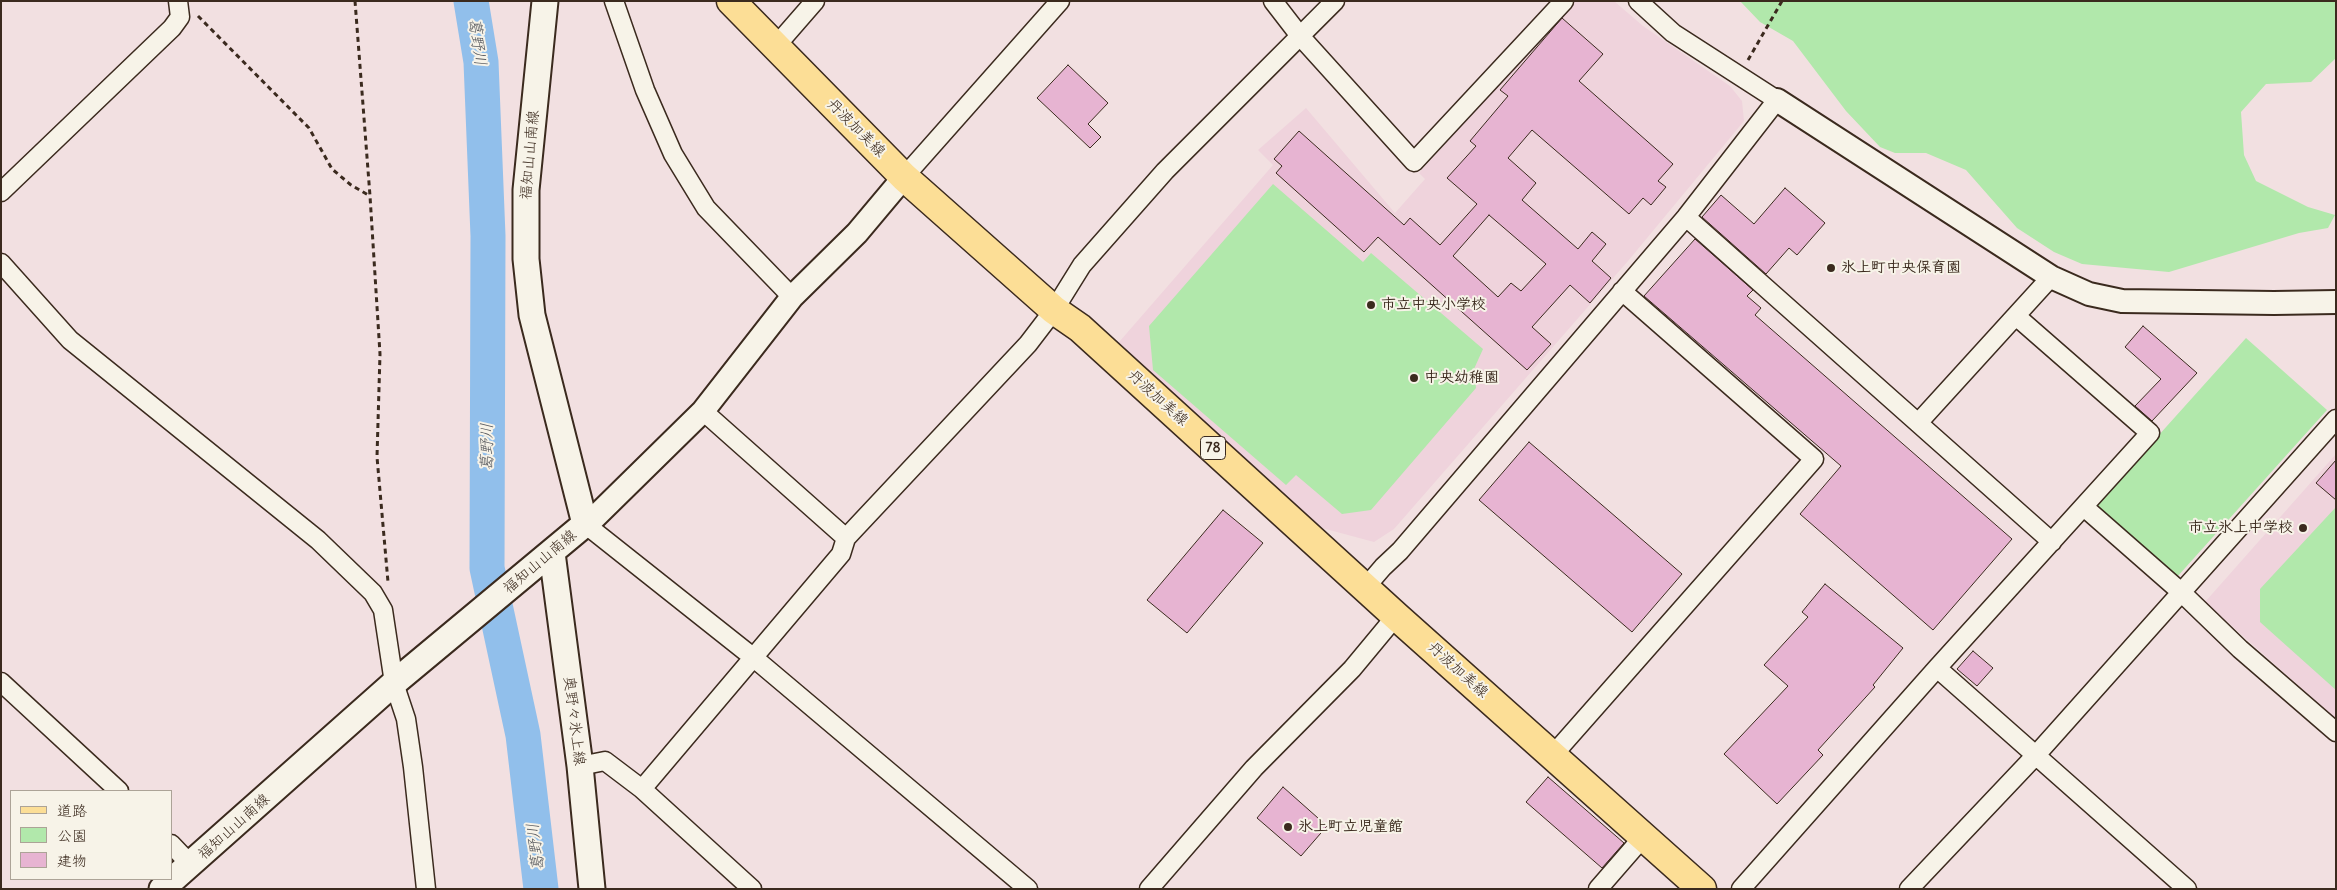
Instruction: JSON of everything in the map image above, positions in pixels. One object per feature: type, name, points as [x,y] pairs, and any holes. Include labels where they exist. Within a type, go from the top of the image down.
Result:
[{"type":"main road","name":"福知山山南線","points":[[162,889],[398,680],[585,524],[532,314],[526,259],[526,190],[545,1]]},
{"type":"main road","name":"丹波加美線","points":[[731,1],[775,48],[904,177],[1054,310],[1080,328],[1396,616],[1702,889]]},
{"type":"main road","name":"奥野々氷上線","points":[[548,556],[580,766],[592,889]]},
{"type":"street","points":[[1,192],[172,28],[180,17],[178,1]]},
{"type":"street","points":[[614,1],[645,90],[673,154],[706,208],[792,297]]},
{"type":"street","points":[[775,48],[815,1]]},
{"type":"street","points":[[1028,889],[754,658],[585,524],[593,519],[703,411],[792,297],[857,233],[904,177],[1060,1]]},
{"type":"street","points":[[1273,1],[1300,36],[1414,162],[1564,1]]},
{"type":"street","points":[[642,789],[841,554],[846,538],[1028,344],[1054,310],[1082,265],[1165,171],[1335,1]]},
{"type":"street","points":[[1638,1],[1672,33],[2052,277],[2089,294],[2122,301],[2274,304],[2336,302]]},
{"type":"street","points":[[1366,588],[1383,567],[1400,551],[1686,217],[1777,100]]},
{"type":"street","points":[[1686,217],[2052,542]]},
{"type":"street","points":[[1,263],[70,340],[318,540],[374,593],[383,610],[406,719],[414,767],[426,889]]},
{"type":"street","points":[[1918,423],[2052,277]]},
{"type":"street","points":[[1553,755],[1814,459],[1622,291]]},
{"type":"street","points":[[1741,889],[1937,668],[2150,433],[2016,316]]},
{"type":"street","points":[[703,411],[846,538]]},
{"type":"street","points":[[1909,889],[2036,755],[2336,419]]},
{"type":"street","points":[[2084,507],[2181,592],[2240,649],[2336,732]]},
{"type":"street","points":[[1150,889],[1254,768],[1352,669],[1396,616]]},
{"type":"street","points":[[1937,668],[2187,889]]},
{"type":"street","points":[[1,682],[118,790]]},
{"type":"street","points":[[580,766],[605,761],[642,789],[752,889]]},
{"type":"street","points":[[1598,889],[1644,836]]},
{"type":"street","points":[[172,845],[191,865]]},
{"type":"path","points":[[355,1],[380,354],[377,458],[389,594],[383,610]]},
{"type":"path","points":[[1739,76],[1782,1]]},
{"type":"path","points":[[198,15],[309,128],[332,169],[351,185],[370,196]]},
{"type":"shaded area","name":"市立中央小学校","points":[[1574,1],[1614,1],[1643,26],[1730,86],[1742,101],[1744,121],[1628,261],[1394,529],[1374,542],[1322,528],[1113,349],[1273,165],[1258,150],[1306,108],[1395,213],[1425,179],[1419,173]]},
{"type":"shaded area","name":"市立氷上中学校","points":[[2336,454],[2336,719],[2205,602]]},
{"type":"green space","points":[[1740,1],[2336,1],[2336,58],[2311,82],[2266,84],[2241,112],[2244,155],[2256,181],[2308,207],[2335,215],[2328,228],[2299,233],[2169,272],[2082,264],[2054,252],[2017,228],[1966,170],[1926,153],[1895,153],[1880,147],[1846,111],[1793,41],[1760,22]]},
{"type":"green space","points":[[1273,184],[1363,262],[1371,253],[1483,349],[1474,369],[1476,388],[1371,510],[1342,514],[1296,475],[1286,485],[1153,370],[1149,326]]},
{"type":"green space","points":[[2246,338],[2327,410],[2177,577],[2096,505]]},
{"type":"green space","points":[[2336,507],[2336,690],[2260,622],[2260,589]]},
{"type":"building","points":[[1562,18],[1603,54],[1579,81],[1673,164],[1658,181],[1666,187],[1651,205],[1643,198],[1629,214],[1532,130],[1508,158],[1536,183],[1522,200],[1578,249],[1592,232],[1606,244],[1592,261],[1611,278],[1590,303],[1570,285],[1532,327],[1551,344],[1527,370],[1378,237],[1364,252],[1276,173],[1282,166],[1274,159],[1299,131],[1404,225],[1410,218],[1440,245],[1477,204],[1447,178],[1476,146],[1470,141],[1508,96],[1500,90]],"holes":[[[1489,215],[1546,264],[1521,291],[1511,283],[1498,297],[1453,256]]]},
{"type":"building","points":[[1068,65],[1108,103],[1088,124],[1101,137],[1090,148],[1037,98]]},
{"type":"building","points":[[1785,188],[1825,223],[1797,255],[1789,248],[1766,274],[1702,217],[1721,195],[1754,224]]},
{"type":"building","points":[[1695,239],[1753,290],[1747,296],[1761,308],[1755,315],[2012,539],[1933,630],[1800,514],[1841,466],[1644,296]]},
{"type":"building","points":[[2143,326],[2197,373],[2152,421],[2135,406],[2161,379],[2125,347]]},
{"type":"building","points":[[1529,442],[1682,574],[1632,632],[1479,500]]},
{"type":"building","points":[[2336,460],[2336,500],[2316,483]]},
{"type":"building","points":[[1223,510],[1263,543],[1187,633],[1147,600]]},
{"type":"building","points":[[1825,584],[1903,648],[1873,685],[1875,687],[1818,750],[1823,755],[1777,804],[1724,754],[1788,686],[1764,665],[1808,617],[1802,612]]},
{"type":"building","points":[[1973,651],[1993,668],[1977,686],[1957,669]]},
{"type":"building","points":[[1548,777],[1624,843],[1602,868],[1526,802]]},
{"type":"building","points":[[1283,787],[1327,826],[1301,856],[1257,818]]},
{"type":"waterway","name":"葛野川","points":[[471,1],[481,62],[488,236],[487,568],[523,735],[541,889]]},
{"type":"place","name":"氷上町中央保育園","points":[[1831,268]]},
{"type":"place","name":"市立中央小学校","points":[[1371,305]]},
{"type":"place","name":"中央幼稚園","points":[[1414,378]]},
{"type":"place","name":"市立氷上中学校","points":[[2303,528]]},
{"type":"place","name":"氷上町立児童館","points":[[1288,827]]}]
